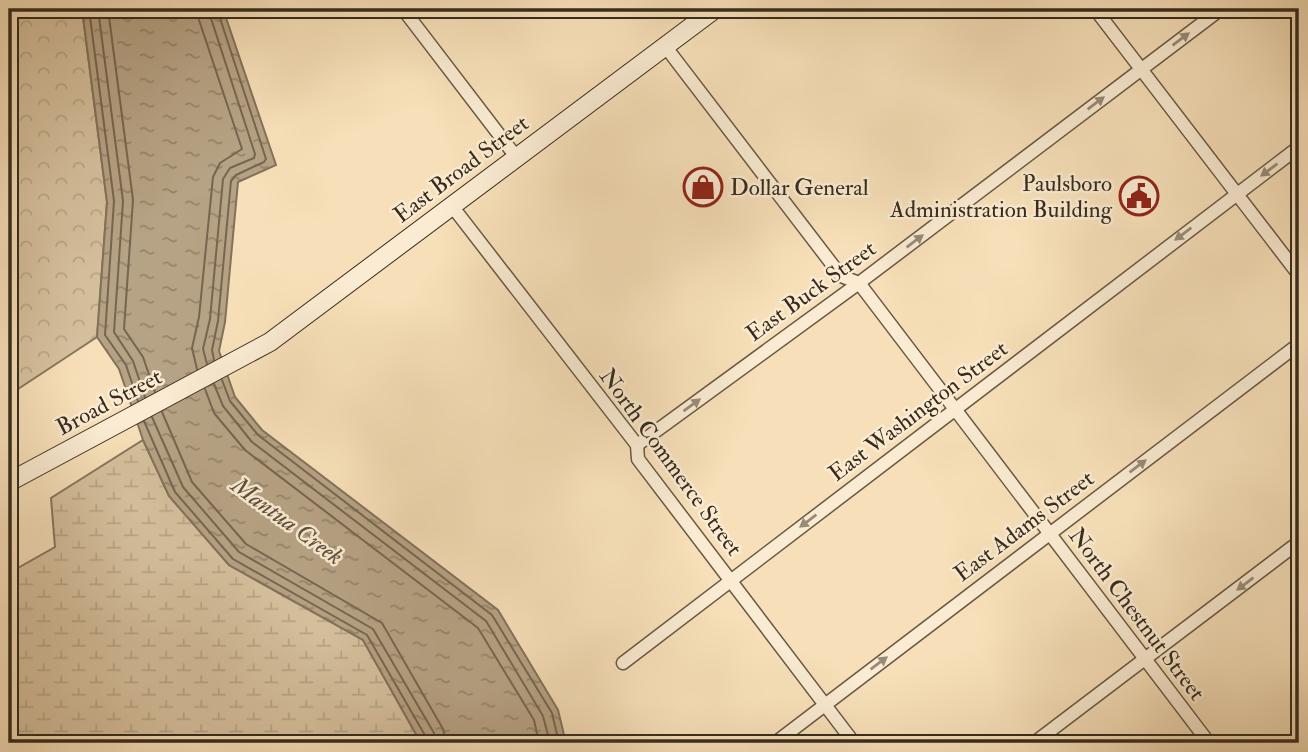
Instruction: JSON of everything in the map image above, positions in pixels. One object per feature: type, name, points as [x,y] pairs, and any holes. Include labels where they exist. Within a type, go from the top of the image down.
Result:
[{"type":"main road","name":"East Broad Street","points":[[232,364],[302,320],[715,9]]},
{"type":"main road","name":"Broad Street","points":[[9,482],[232,364]]},
{"type":"street","points":[[403,9],[517,158]]},
{"type":"street","points":[[1095,9],[1299,275]]},
{"type":"street","name":"East Buck Street","points":[[637,445],[859,283],[1221,9]]},
{"type":"street","name":"North Chestnut Street","points":[[665,46],[841,276],[859,283],[1209,743]]},
{"type":"street","name":"East Washington Street","points":[[623,663],[1299,147]]},
{"type":"street","name":"North Commerce Street","points":[[452,206],[637,445],[638,459],[854,743]]},
{"type":"street","name":"East Adams Street","points":[[775,743],[1299,344]]},
{"type":"street","points":[[1034,743],[1299,542]]},
{"type":"green space","points":[[9,9],[82,9],[107,202],[97,337],[9,395]]},
{"type":"green space","points":[[143,440],[169,496],[229,565],[363,640],[421,743],[9,743],[9,573],[55,547],[51,498]]},
{"type":"water","name":"Mantua Creek","points":[[82,9],[223,9],[276,165],[238,182],[225,322],[219,351],[235,397],[262,430],[498,610],[558,710],[566,743],[421,743],[363,640],[229,565],[169,496],[143,440],[119,369],[97,337],[107,202]]},
{"type":"place","name":"Dollar General","points":[[703,187]]},
{"type":"place","name":"Paulsboro Administration Building","points":[[1139,196]]}]
